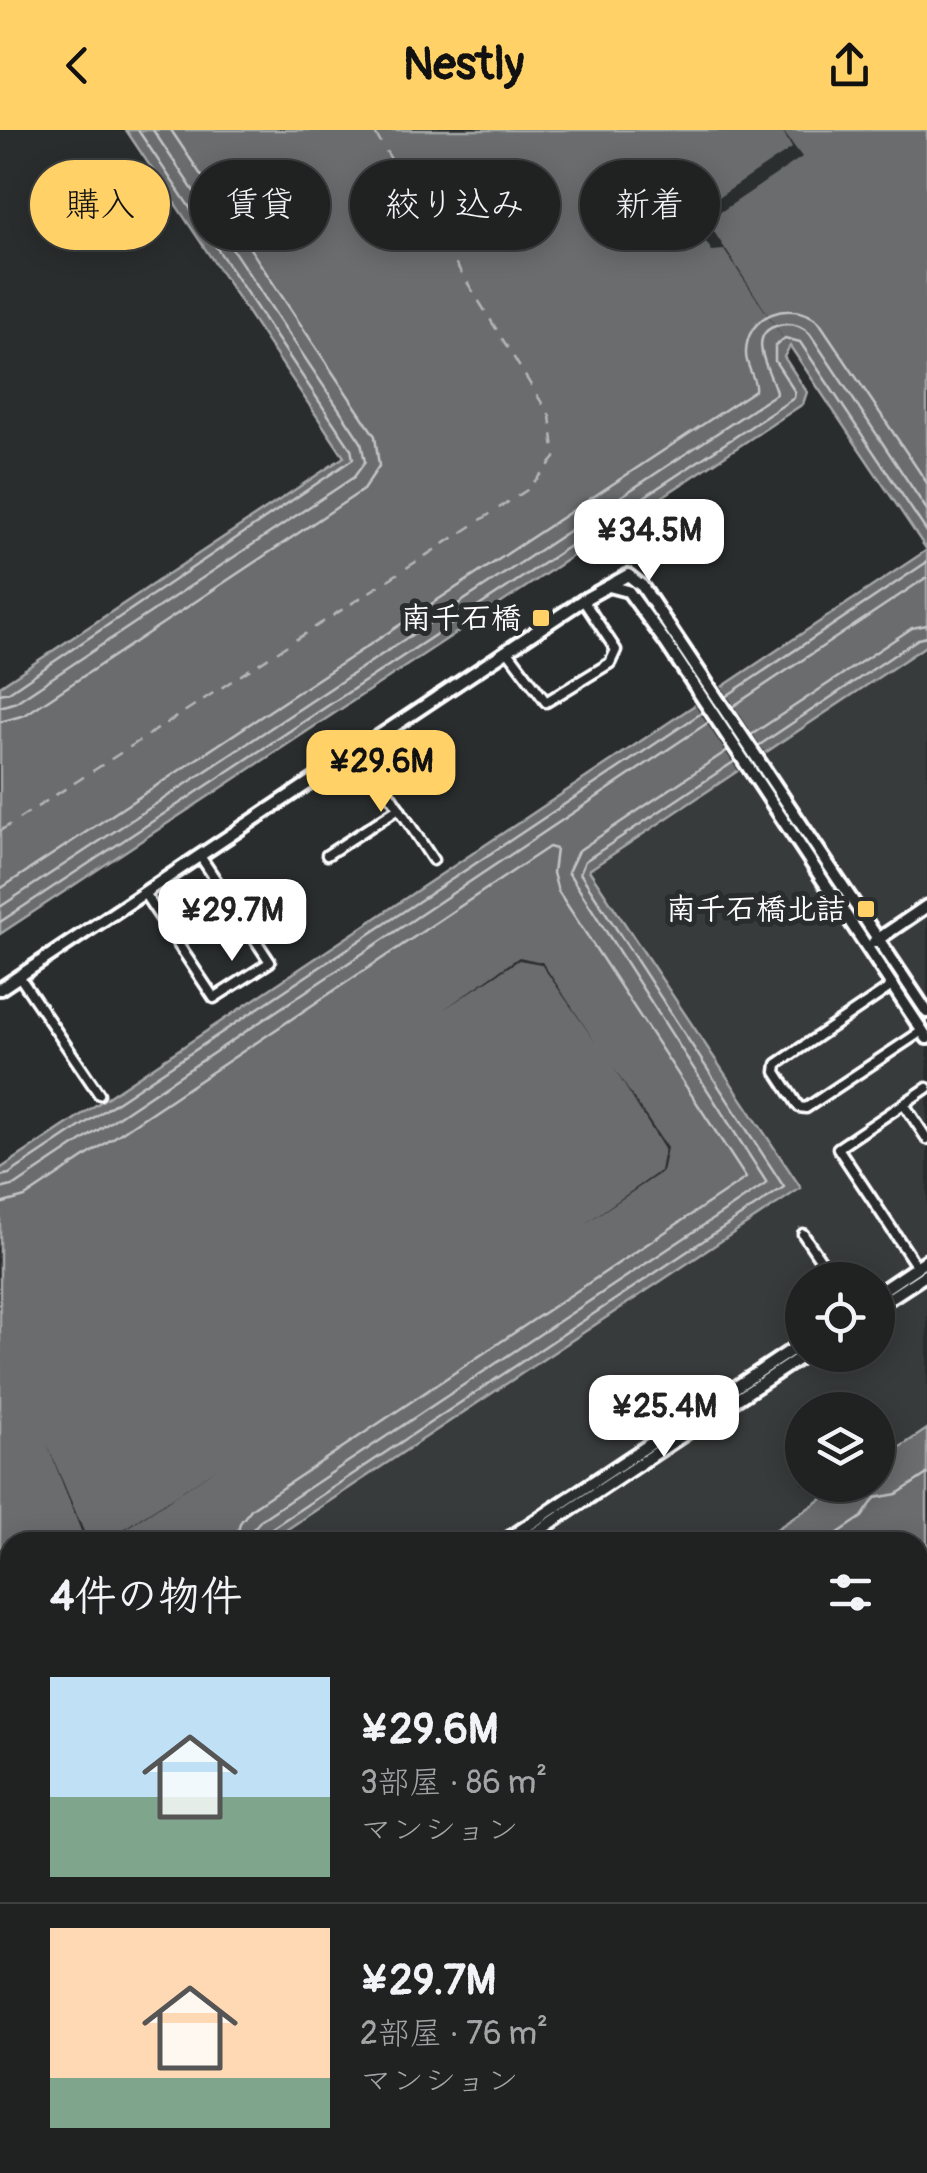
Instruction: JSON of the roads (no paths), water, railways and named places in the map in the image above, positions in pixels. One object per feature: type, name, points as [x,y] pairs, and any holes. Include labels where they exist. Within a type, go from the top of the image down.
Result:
[{"type":"street","points":[[0,989],[620,577],[633,577],[924,1035],[806,1108],[798,1105],[776,1072],[777,1064],[892,986]]},
{"type":"street","points":[[508,650],[546,702],[596,672],[616,654],[583,600]]},
{"type":"street","points":[[360,749],[433,860]]},
{"type":"street","points":[[763,779],[927,1012]]},
{"type":"street","points":[[327,854],[399,808]]},
{"type":"street","points":[[144,893],[214,998],[270,962],[200,856]]},
{"type":"street","points":[[866,947],[927,906]]},
{"type":"street","points":[[20,976],[99,1094]]},
{"type":"street","points":[[924,1267],[838,1148],[927,1088]]},
{"type":"street","points":[[904,1104],[927,1139]]},
{"type":"street","points":[[804,1234],[822,1262]]},
{"type":"street","points":[[895,1283],[924,1267]]},
{"type":"street","points":[[895,1292],[924,1267]]},
{"type":"street","points":[[765,1375],[785,1358]]},
{"type":"street","points":[[531,1532],[785,1365]]},
{"type":"water","points":[[126,130],[927,130],[927,550],[790,346],[784,357],[807,392],[803,404],[0,934],[0,686],[344,457],[206,250],[330,250],[330,160],[190,160],[190,226],[170,196],[170,160],[146,160]]},
{"type":"water","points":[[927,550],[927,645],[589,870],[801,1188],[283,1532],[0,1532],[0,1169]]},
{"type":"water","points":[[927,1429],[927,1532],[772,1532],[817,1502],[895,1502],[895,1451]]},
{"type":"place","name":"南千石橋","points":[[541,618]]},
{"type":"place","name":"南千石橋北詰","points":[[866,909]]}]
